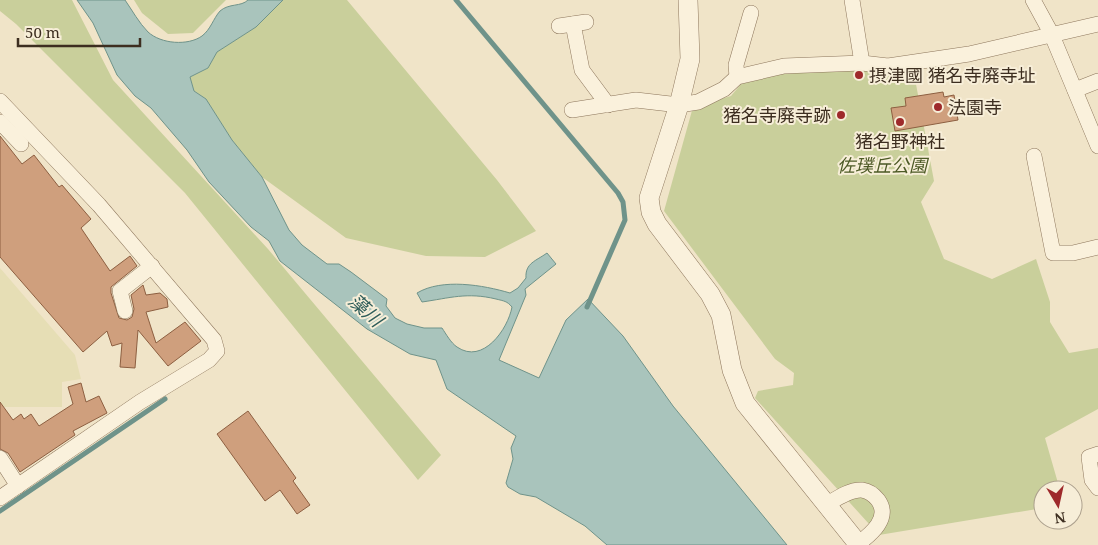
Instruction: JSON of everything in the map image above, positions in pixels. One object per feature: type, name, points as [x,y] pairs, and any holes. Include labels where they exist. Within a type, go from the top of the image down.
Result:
[{"type":"street","points":[[688,0],[690,59],[679,105],[650,198],[651,212],[657,224],[710,294],[722,315],[732,370],[745,403],[826,505],[858,545],[873,532],[882,516],[880,504],[873,494],[861,490],[848,493],[826,505]]},
{"type":"street","points":[[852,0],[862,63]]},
{"type":"street","points":[[1034,0],[1051,33],[1097,141]]},
{"type":"street","points":[[737,77],[736,65],[751,13]]},
{"type":"street","points":[[572,24],[582,70],[608,104]]},
{"type":"street","points":[[572,110],[636,100],[679,105],[698,102],[724,89],[737,77],[784,66],[862,63],[888,66],[969,54],[1051,33],[1098,24]]},
{"type":"street","points":[[1075,90],[1098,81]]},
{"type":"street","points":[[0,101],[98,205],[152,266],[214,340],[217,351],[208,360],[148,397],[0,498]]},
{"type":"street","points":[[0,122],[21,144]]},
{"type":"street","points":[[1034,156],[1054,252],[1073,253],[1098,247]]},
{"type":"street","points":[[124,311],[120,291],[152,266]]},
{"type":"street","points":[[1098,454],[1089,457],[1092,480],[1098,488]]},
{"type":"street","points":[[0,458],[18,486]]},
{"type":"shaded area","points":[[0,268],[75,355],[81,379],[62,382],[62,407],[0,407]]},
{"type":"green space","points":[[0,0],[72,0],[113,80],[268,249],[441,455],[418,480],[185,193],[16,24],[0,11]]},
{"type":"green space","points":[[134,0],[226,0],[193,33],[168,34],[142,13]]},
{"type":"green space","points":[[283,0],[347,0],[497,180],[536,231],[485,257],[426,256],[346,238],[262,177],[232,140],[206,99],[194,91],[190,77],[208,68],[217,52],[256,27]]},
{"type":"green space","name":"佐璞丘公園","points":[[851,68],[861,71],[913,68],[934,181],[921,202],[944,259],[992,279],[1036,259],[1050,302],[1050,322],[1069,353],[1098,348],[1098,409],[1045,438],[1057,480],[1033,480],[1033,510],[879,535],[755,398],[758,391],[793,385],[794,373],[775,359],[664,211],[693,107],[731,96],[747,77]]},
{"type":"water","name":"藻川","points":[[77,0],[125,0],[139,21],[153,36],[167,41],[182,42],[202,36],[220,11],[227,7],[242,4],[248,0],[283,0],[256,27],[217,52],[208,68],[190,77],[194,91],[206,99],[232,140],[262,177],[289,230],[302,245],[327,264],[339,264],[387,299],[386,306],[395,318],[407,324],[424,328],[442,328],[457,347],[467,351],[485,348],[493,342],[510,316],[512,307],[503,301],[476,296],[459,296],[422,302],[417,293],[427,288],[463,284],[510,293],[518,288],[526,278],[529,266],[547,253],[556,264],[525,289],[526,295],[499,360],[539,378],[566,320],[588,299],[623,336],[673,406],[787,545],[607,545],[585,526],[536,497],[520,494],[508,487],[506,483],[513,459],[511,448],[516,436],[447,389],[436,360],[410,354],[367,329],[280,261],[269,241],[251,227],[209,182],[187,150],[151,108],[135,96],[117,75],[93,23]]},
{"type":"building","points":[[943,92],[944,97],[954,95],[958,120],[895,131],[891,108],[906,106],[905,98]]},
{"type":"building","points":[[0,136],[22,164],[34,155],[59,187],[62,185],[91,219],[81,228],[110,271],[130,256],[137,266],[111,287],[119,318],[127,320],[132,317],[134,309],[131,295],[143,285],[146,295],[160,293],[167,299],[168,307],[146,312],[156,343],[185,322],[201,341],[168,366],[138,330],[135,368],[120,367],[122,343],[112,346],[107,331],[83,352],[0,257]]},
{"type":"building","points":[[81,383],[86,402],[99,396],[107,413],[73,431],[75,435],[20,472],[8,453],[0,449],[0,402],[13,420],[21,414],[24,419],[31,414],[39,426],[73,404],[68,387]]},
{"type":"building","points":[[248,411],[296,478],[293,481],[310,505],[297,514],[280,490],[265,501],[217,434]]},
{"type":"waterway","points":[[456,0],[618,193],[623,202],[625,220],[587,307]]},
{"type":"waterway","points":[[0,511],[165,399]]},
{"type":"place","name":"摂津國 猪名寺廃寺址","points":[[859,75]]},
{"type":"place","name":"法園寺","points":[[938,107]]},
{"type":"place","name":"猪名寺廃寺跡","points":[[841,115]]},
{"type":"place","name":"猪名野神社","points":[[900,122]]}]
